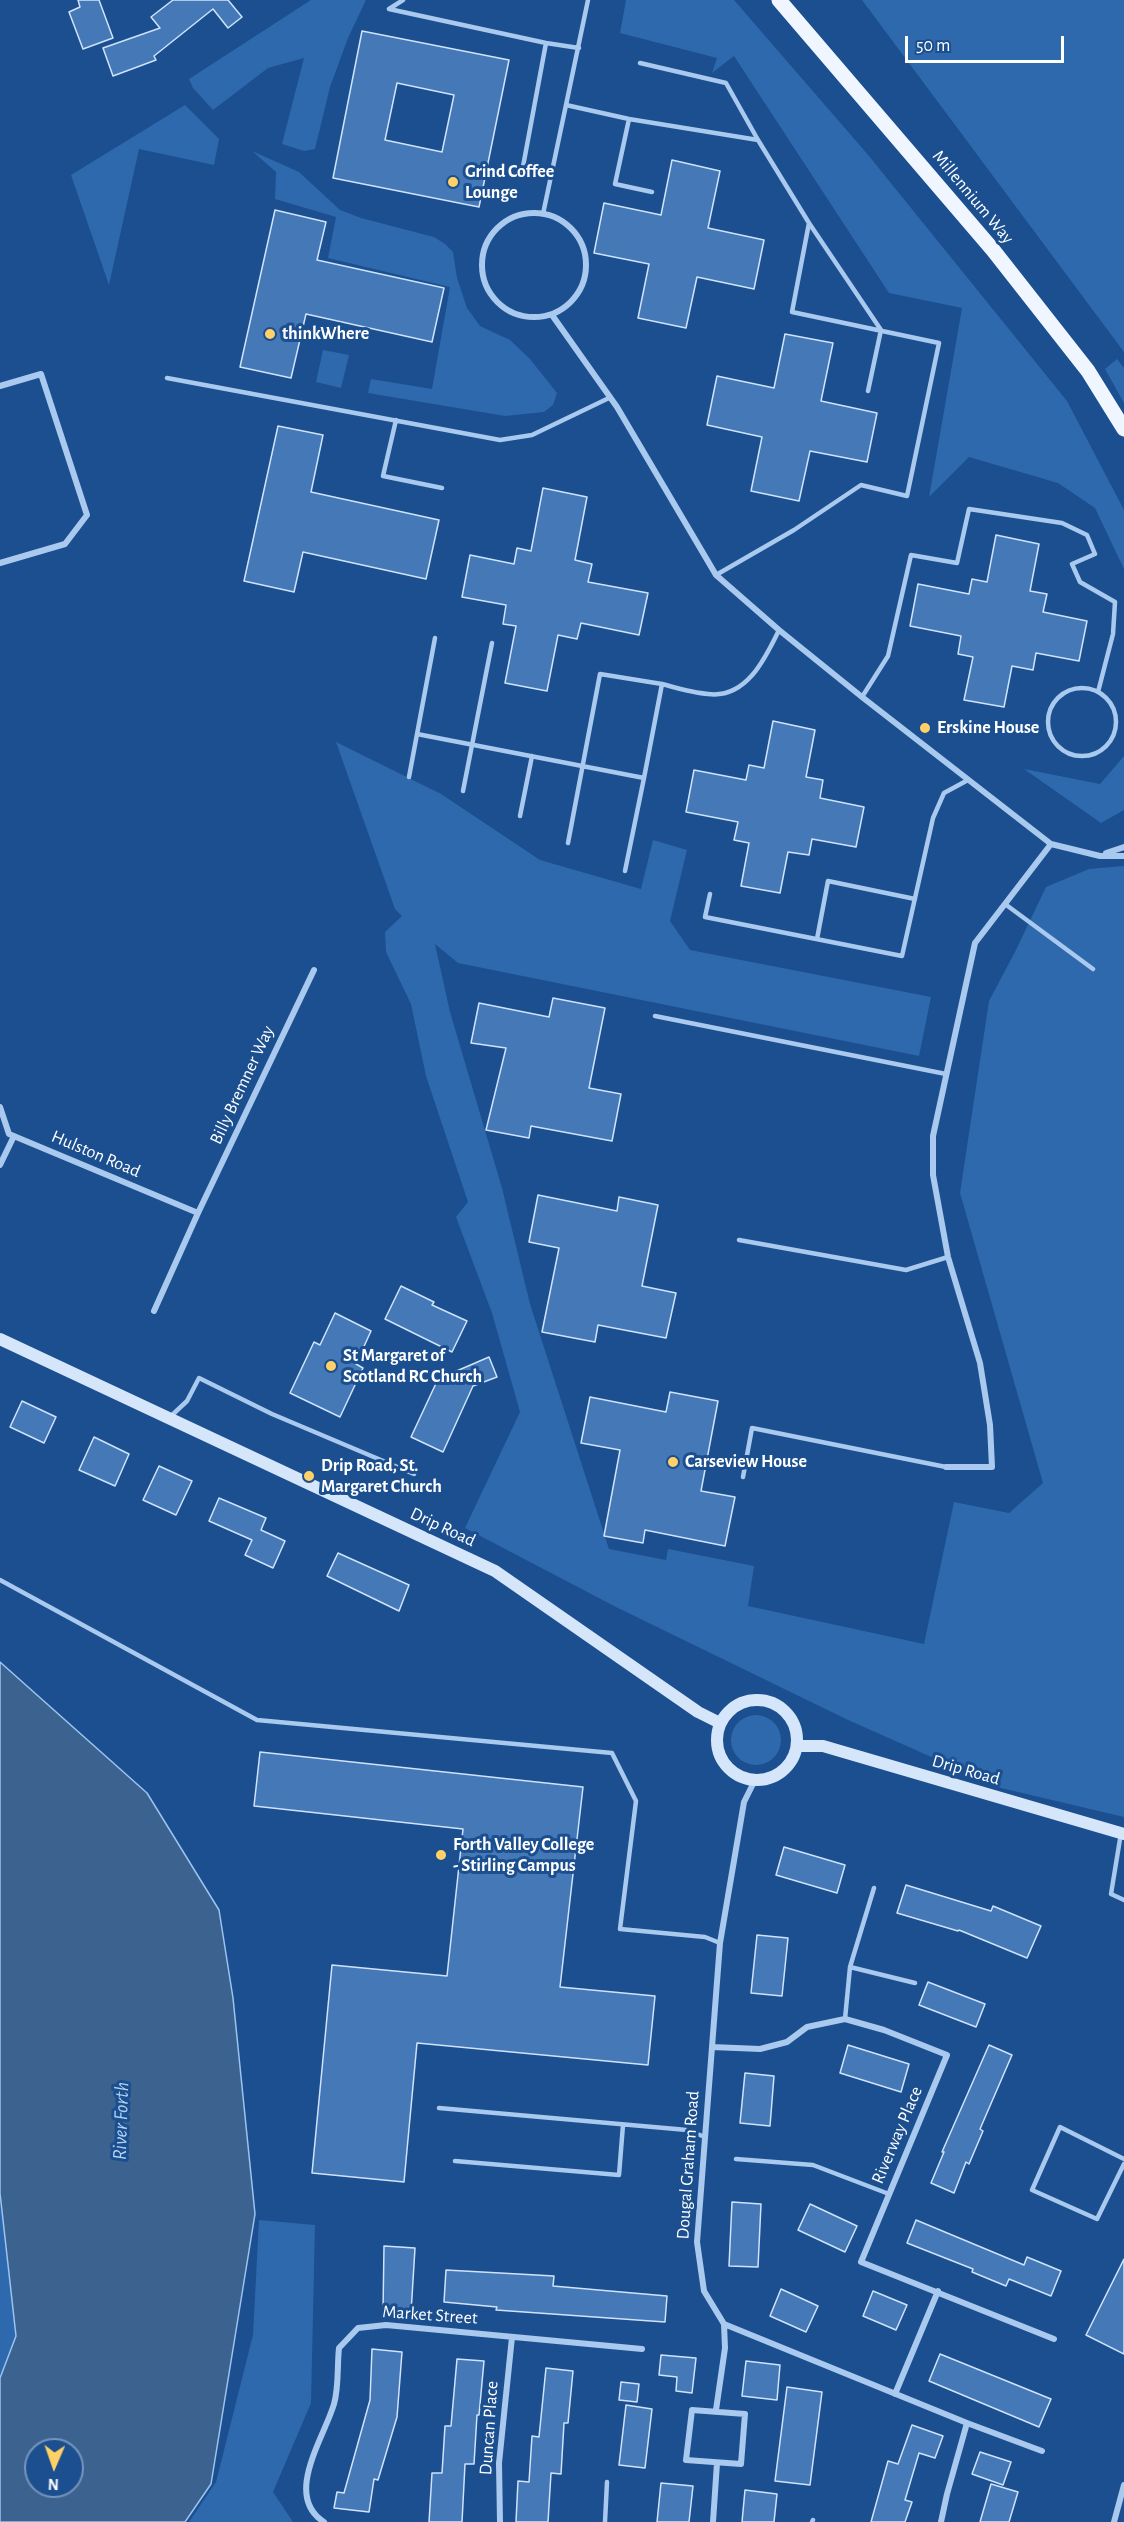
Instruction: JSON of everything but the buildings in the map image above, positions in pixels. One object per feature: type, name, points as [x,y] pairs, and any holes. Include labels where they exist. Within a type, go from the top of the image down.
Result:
[{"type":"main road","name":"Millennium Way","points":[[779,0],[993,250],[1088,371],[1124,429]]},
{"type":"street","points":[[535,213],[555,217],[570,227],[583,248],[586,266],[583,284],[576,297],[552,315],[527,317],[509,311],[495,300],[485,285],[481,267],[484,249],[492,233],[506,221],[517,216],[535,213]]},
{"type":"street","points":[[552,315],[609,398],[668,491],[716,575],[862,698],[1051,844],[1100,856],[1124,856]]},
{"type":"street","points":[[0,386],[41,374],[87,514],[65,544],[0,563]]},
{"type":"street","points":[[946,1467],[992,1467],[990,1425],[980,1363],[948,1257],[933,1175],[933,1136],[975,943],[1051,844]]},
{"type":"street","points":[[1100,856],[1124,847]]},
{"type":"street","name":"Billy Bremner Way","points":[[154,1311],[314,970]]},
{"type":"street","points":[[0,1107],[9,1134],[14,1136],[0,1165]]},
{"type":"street","name":"Hulston Road","points":[[14,1136],[198,1213]]},
{"type":"street","name":"Drip Road","points":[[0,1339],[495,1571],[698,1712],[720,1723]]},
{"type":"street","points":[[762,1700],[774,1703],[789,1716],[796,1733],[797,1746],[787,1767],[778,1774],[755,1780],[742,1778],[722,1761],[717,1742],[720,1723],[727,1712],[737,1704],[762,1700]]},
{"type":"street","name":"Drip Road","points":[[797,1746],[823,1746],[1123,1834]]},
{"type":"street","name":"Dougal Graham Road","points":[[724,2324],[705,2291],[697,2242],[720,1943],[744,1802],[755,1780]]},
{"type":"street","name":"Riverway Place","points":[[712,2047],[760,2049],[787,2042],[807,2027],[845,2019],[884,2030],[946,2055],[861,2262],[1054,2339]]},
{"type":"street","points":[[895,2394],[938,2291]]},
{"type":"street","points":[[716,2410],[724,2348],[724,2324],[967,2423],[1042,2451]]},
{"type":"street","name":"Market Street","points":[[324,2522],[313,2515],[305,2488],[311,2462],[335,2402],[339,2348],[358,2328],[386,2325],[642,2349]]},
{"type":"street","name":"Duncan Place","points":[[500,2522],[499,2463],[512,2337]]},
{"type":"street","points":[[692,2410],[716,2410],[745,2414],[741,2464],[717,2463],[686,2460],[692,2410]]},
{"type":"street","points":[[941,2522],[967,2423]]},
{"type":"street","points":[[713,2522],[717,2463]]},
{"type":"street","points":[[1114,2522],[1124,2485]]},
{"type":"lane","points":[[403,0],[389,9],[579,48]]},
{"type":"lane","points":[[543,214],[588,0]]},
{"type":"lane","points":[[522,172],[546,43]]},
{"type":"lane","points":[[640,63],[726,82],[758,140],[809,223],[881,330],[868,391]]},
{"type":"lane","points":[[566,105],[629,119],[758,140]]},
{"type":"lane","points":[[629,119],[615,184],[652,192]]},
{"type":"lane","points":[[716,575],[794,530],[861,486],[907,496],[939,343],[792,312],[809,223]]},
{"type":"lane","points":[[167,378],[500,440],[532,435],[609,398]]},
{"type":"lane","points":[[396,420],[383,476],[442,489]]},
{"type":"lane","points":[[862,698],[888,656],[911,555],[957,562],[969,509],[1062,523],[1087,535],[1095,554],[1072,564],[1080,582],[1115,602],[1113,634],[1098,692]]},
{"type":"lane","points":[[568,843],[600,674],[662,684],[710,695],[735,691],[752,677],[779,630]]},
{"type":"lane","points":[[409,777],[435,638]]},
{"type":"lane","points":[[463,791],[492,643]]},
{"type":"lane","points":[[625,871],[662,684]]},
{"type":"lane","points":[[1077,688],[1098,692],[1107,699],[1115,713],[1117,724],[1112,739],[1105,748],[1089,756],[1078,756],[1066,752],[1056,743],[1050,733],[1048,721],[1051,709],[1056,700],[1066,692],[1077,688]]},
{"type":"lane","points":[[417,734],[644,778]]},
{"type":"lane","points":[[520,816],[532,756]]},
{"type":"lane","points":[[710,894],[705,917],[902,956],[933,818],[944,793],[968,780]]},
{"type":"lane","points":[[817,939],[828,881],[915,899]]},
{"type":"lane","points":[[1005,904],[1093,969]]},
{"type":"lane","points":[[655,1016],[946,1074]]},
{"type":"lane","points":[[739,1240],[906,1270],[948,1257]]},
{"type":"lane","points":[[170,1417],[187,1401],[199,1378],[272,1414],[414,1474]]},
{"type":"lane","points":[[743,1477],[752,1428],[946,1467]]},
{"type":"lane","points":[[0,1580],[257,1720],[612,1753],[636,1801],[620,1929],[705,1937],[720,1943]]},
{"type":"lane","points":[[1123,1834],[1111,1894],[1124,1900]]},
{"type":"lane","points":[[845,2019],[850,1967],[874,1888]]},
{"type":"lane","points":[[850,1967],[915,1983]]},
{"type":"lane","points":[[439,2108],[687,2130],[705,2137]]},
{"type":"lane","points":[[455,2161],[619,2175],[623,2125]]},
{"type":"lane","points":[[1060,2127],[1124,2162],[1097,2219],[1032,2190],[1060,2127]]},
{"type":"lane","points":[[736,2159],[813,2165],[888,2194]]},
{"type":"lane","points":[[605,2522],[607,2482]]},
{"type":"shaded area","points":[[311,0],[366,0],[348,38],[330,87],[315,149],[304,151],[282,144],[304,58],[268,68],[213,110],[193,88],[189,79]]},
{"type":"shaded area","points":[[626,0],[734,0],[869,156],[1067,401],[1124,510],[1124,569],[1095,508],[1058,483],[969,457],[929,497],[962,308],[889,293],[734,56],[712,73],[717,58],[620,33]]},
{"type":"shaded area","points":[[862,0],[1124,0],[1124,352]]},
{"type":"shaded area","points":[[185,105],[219,139],[214,165],[139,149],[109,285],[71,175]]},
{"type":"shaded area","points":[[252,151],[299,172],[340,210],[361,218],[434,237],[445,244],[453,252],[457,278],[467,308],[480,326],[510,340],[530,359],[557,393],[553,405],[544,412],[505,416],[368,393],[371,379],[432,389],[450,287],[328,258],[336,217],[275,199],[276,172]]},
{"type":"shaded area","points":[[323,350],[349,355],[341,388],[316,382]]},
{"type":"shaded area","points":[[1117,359],[1124,368],[1124,403],[1105,369]]},
{"type":"shaded area","points":[[336,742],[441,794],[540,860],[641,889],[653,840],[687,850],[670,921],[690,950],[931,997],[919,1056],[458,963],[435,944],[450,1012],[502,1188],[530,1304],[609,1549],[666,1560],[668,1549],[754,1566],[748,1606],[924,1644],[954,1502],[1009,1513],[1043,1483],[960,1193],[989,1001],[1046,887],[1089,869],[1124,866],[1124,1817],[1001,1788],[846,1719],[616,1607],[465,1528],[520,1412],[492,1313],[456,1217],[468,1202],[426,1076],[411,1004],[386,952],[385,932],[402,916],[395,909]]},
{"type":"shaded area","points":[[1124,756],[1124,810],[1101,823],[1024,769],[1100,784]]},
{"type":"shaded area","points":[[756,1715],[765,1717],[776,1726],[781,1740],[779,1749],[770,1760],[756,1765],[747,1763],[736,1754],[731,1740],[733,1731],[742,1720]]},
{"type":"shaded area","points":[[0,2193],[16,2336],[0,2378]]},
{"type":"shaded area","points":[[259,2220],[315,2225],[311,2403],[273,2492],[293,2522],[189,2522],[216,2482],[253,2335]]},
{"type":"water","name":"River Forth","points":[[0,1662],[147,1793],[219,1910],[233,1998],[255,2214],[211,2484],[185,2522],[0,2522],[0,2378],[16,2336],[0,2193]]},
{"type":"place","name":"Grind Coffee Lounge","points":[[453,182]]},
{"type":"place","name":"thinkWhere","points":[[270,334]]},
{"type":"place","name":"Erskine House","points":[[925,728]]},
{"type":"place","name":"St Margaret of Scotland RC Church","points":[[331,1366]]},
{"type":"place","name":"Carseview House","points":[[673,1462]]},
{"type":"place","name":"Drip Road, St. Margaret Church","points":[[309,1476]]},
{"type":"place","name":"Forth Valley College - Stirling Campus","points":[[441,1855]]}]
